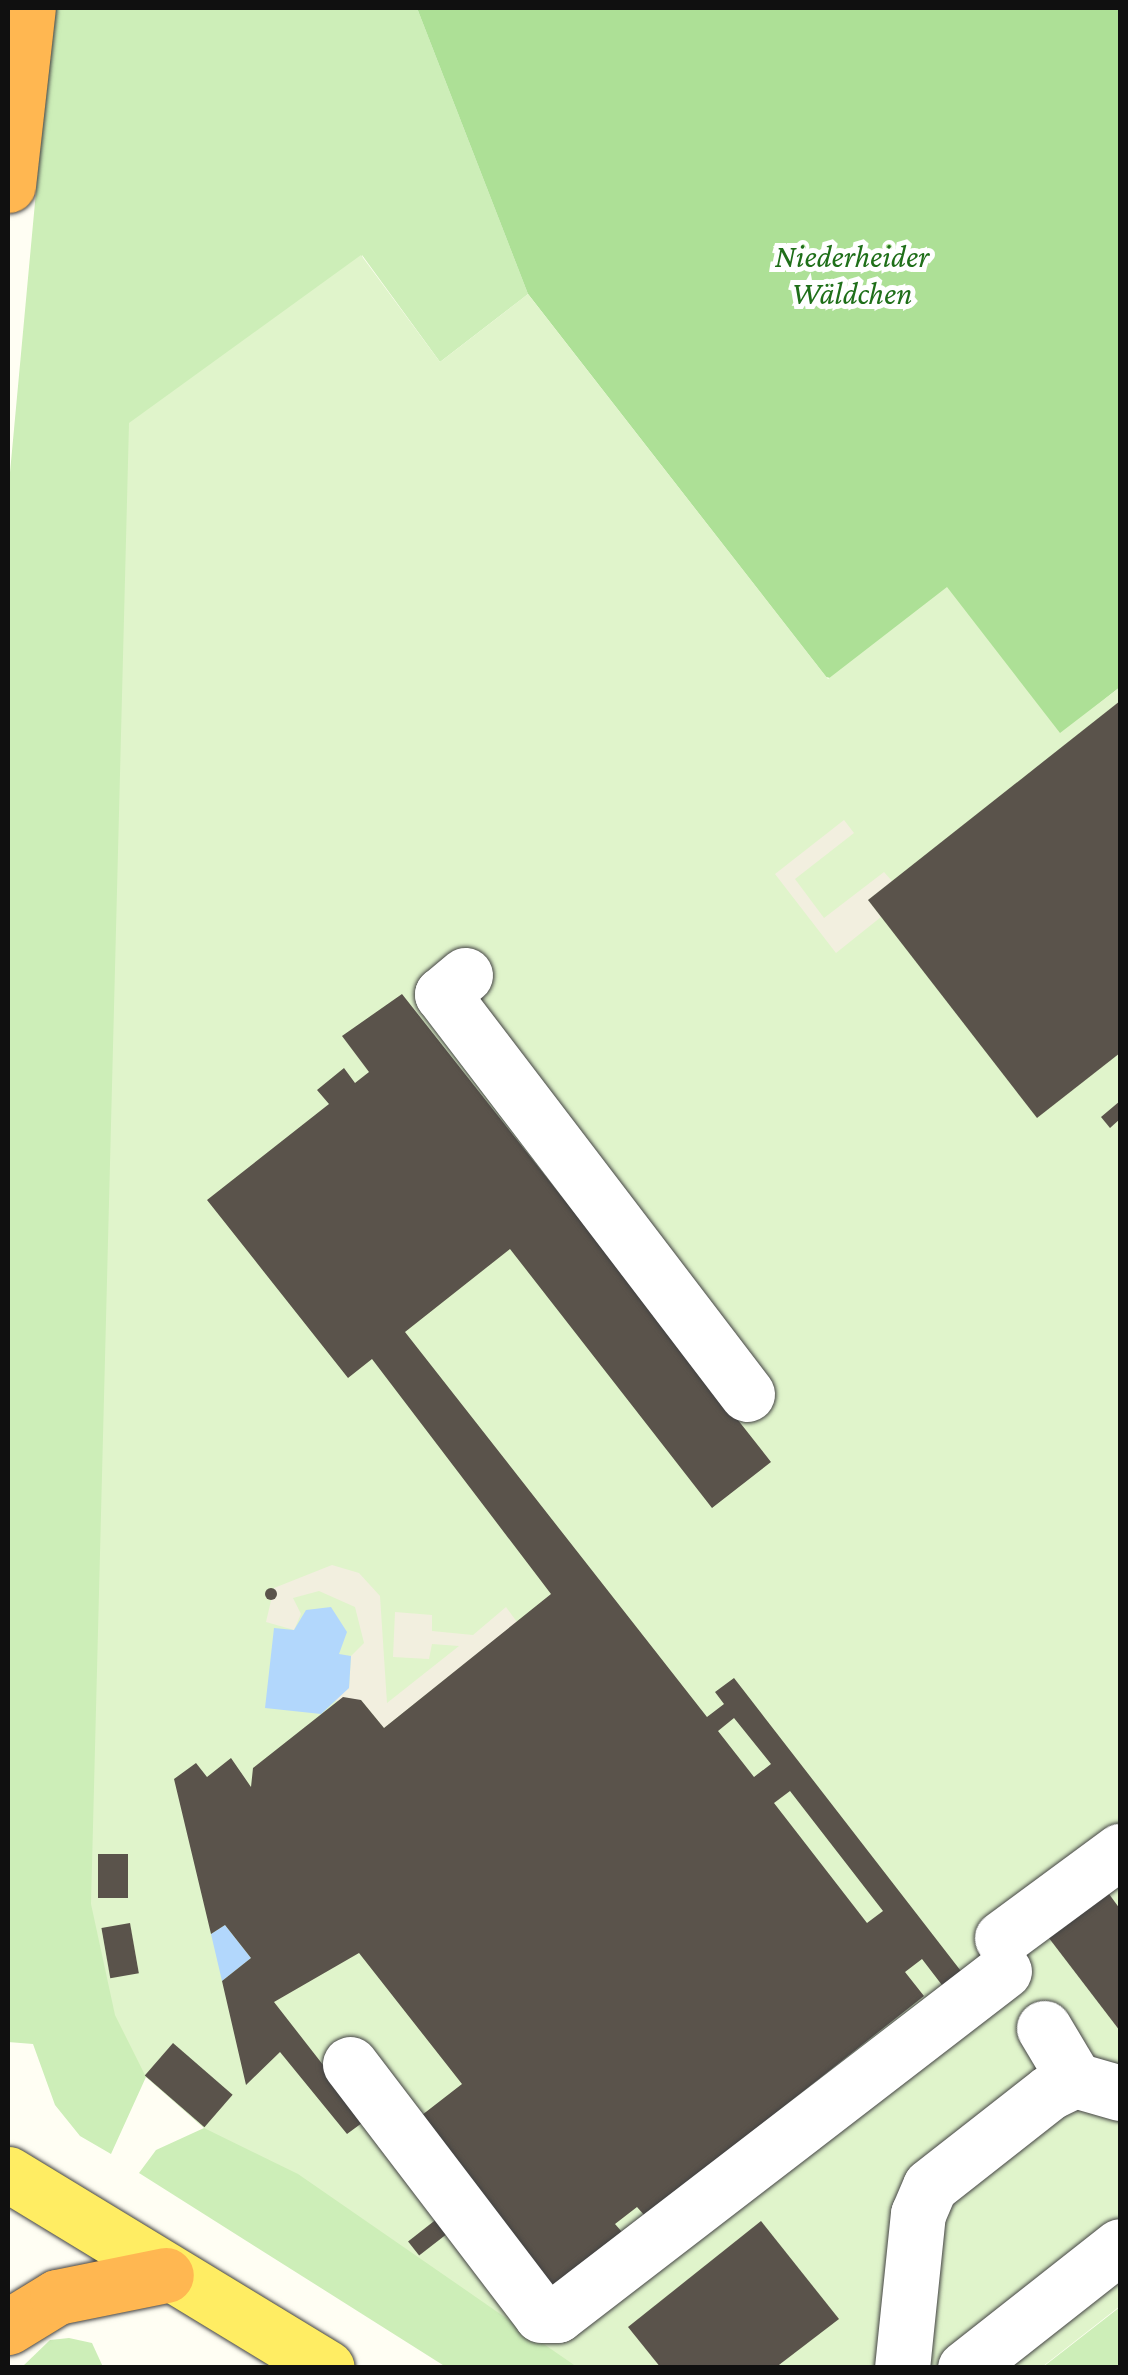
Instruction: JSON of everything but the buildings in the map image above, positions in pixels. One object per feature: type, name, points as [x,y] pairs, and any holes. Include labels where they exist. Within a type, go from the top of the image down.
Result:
[{"type":"highway","points":[[8,185],[28,8]]},
{"type":"highway","points":[[8,2327],[57,2297],[166,2274]]},
{"type":"main road","points":[[8,2174],[166,2274],[326,2368]]},
{"type":"street","points":[[465,975],[442,994],[747,1394]]},
{"type":"street","points":[[350,2064],[541,2316],[557,2316],[1003,1955],[1120,1851]]},
{"type":"street","points":[[902,2368],[922,2196],[958,2160],[1098,2086],[1044,2028]]},
{"type":"street","points":[[965,2368],[1120,2246]]},
{"type":"green space","points":[[53,8],[417,8],[528,294],[440,365],[523,298],[440,362],[362,255],[643,2367],[446,2367],[139,2173],[156,2150],[204,2128],[146,2077],[111,2154],[80,2136],[55,2105],[33,2044],[8,2042],[8,494]]},
{"type":"green space","name":"Niederheider Wäldchen","points":[[417,8],[1120,8],[1120,687],[1061,734],[826,677],[528,294]]},
{"type":"green space","points":[[361,255],[440,362],[528,294],[828,679],[947,587],[1060,733],[1120,687],[1120,2306],[1042,2367],[577,2367],[298,2174],[204,2128],[146,2077],[115,2015],[91,1904],[129,423]]},
{"type":"green space","points":[[1120,2307],[1120,2367],[1043,2367]]},
{"type":"green space","points":[[69,2338],[92,2343],[103,2367],[22,2367],[50,2340]]},
{"type":"shaded area","points":[[844,820],[854,833],[795,879],[824,918],[884,872],[892,881],[868,900],[881,917],[836,953],[775,874]]},
{"type":"shaded area","points":[[332,1565],[359,1573],[380,1596],[387,1703],[459,1646],[432,1644],[429,1659],[393,1657],[395,1612],[432,1615],[432,1631],[473,1635],[506,1607],[517,1622],[384,1728],[361,1700],[331,1701],[349,1688],[351,1656],[364,1643],[355,1607],[319,1591],[293,1598],[301,1614],[294,1630],[266,1622],[274,1588]]},
{"type":"water","points":[[331,1607],[347,1632],[339,1654],[351,1656],[349,1688],[321,1714],[265,1708],[274,1628],[294,1630],[306,1610]]},
{"type":"water","points":[[225,1925],[251,1958],[222,1981],[211,1934]]}]
